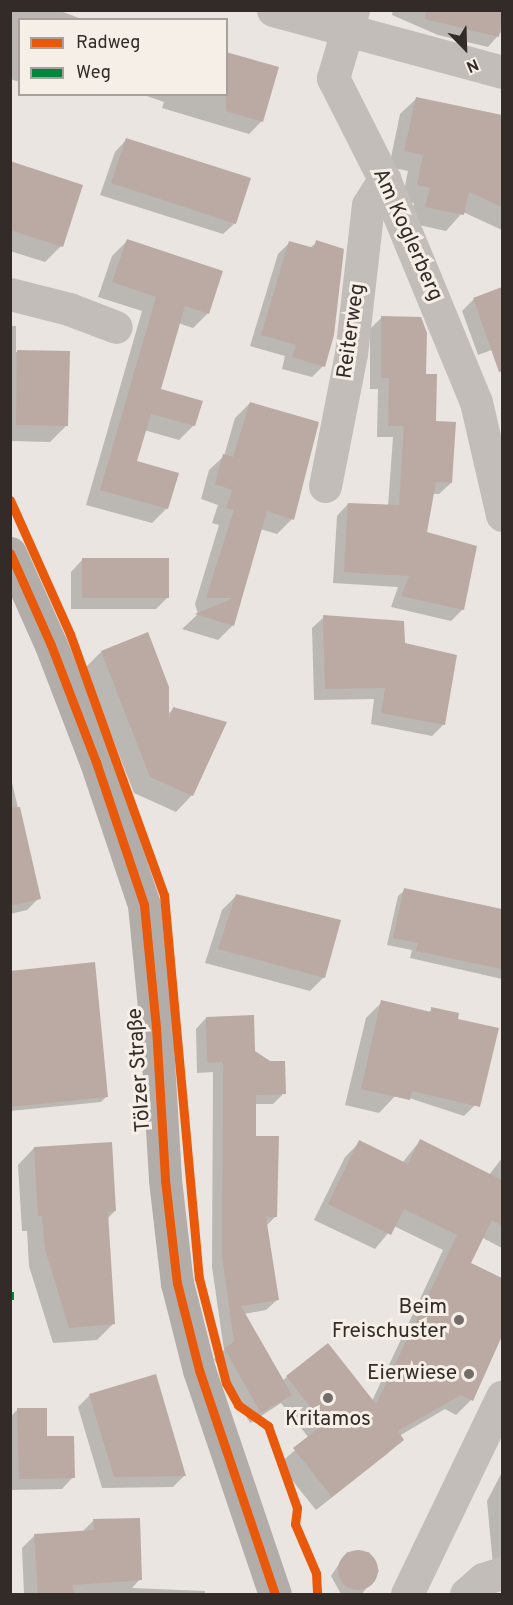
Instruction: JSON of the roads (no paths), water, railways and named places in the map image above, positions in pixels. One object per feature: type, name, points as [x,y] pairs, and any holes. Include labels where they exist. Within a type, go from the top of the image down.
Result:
[{"type":"main road","name":"Tölzer Straße","points":[[10,553],[80,720],[144,905],[156,1027],[165,1180],[177,1283],[199,1370],[275,1594]]},
{"type":"street","points":[[273,10],[349,21],[502,72]]},
{"type":"street","name":"Am Koglerberg","points":[[349,21],[333,78],[384,180],[476,402],[502,515]]},
{"type":"street","name":"Reiterweg","points":[[325,486],[351,354],[368,205],[384,180]]},
{"type":"street","points":[[10,294],[69,309],[116,327]]},
{"type":"street","points":[[407,1594],[502,1397]]},
{"type":"street","points":[[466,1594],[483,1578],[502,1573]]},
{"type":"place","name":"Beim Freischuster","points":[[459,1320]]},
{"type":"place","name":"Eierwiese","points":[[469,1374]]},
{"type":"place","name":"Kritamos","points":[[328,1398]]}]
